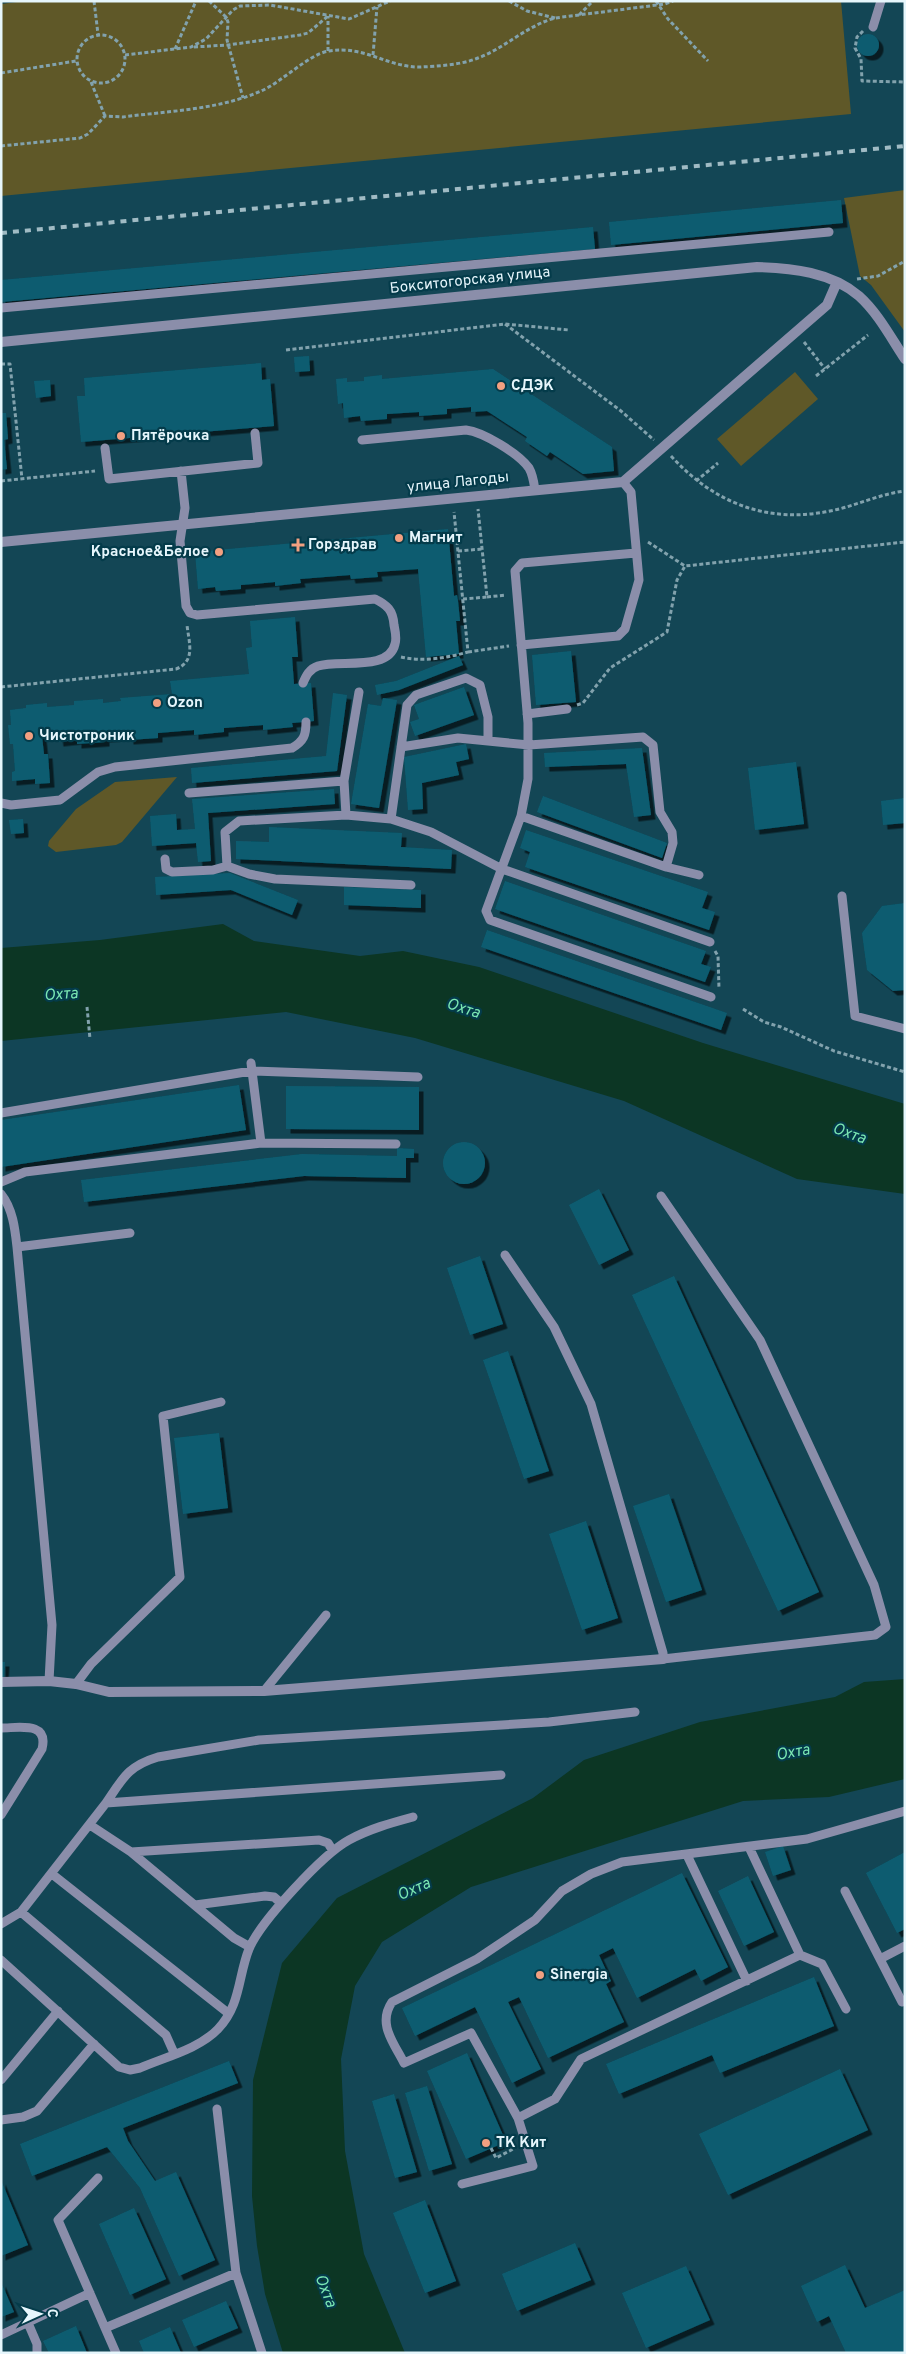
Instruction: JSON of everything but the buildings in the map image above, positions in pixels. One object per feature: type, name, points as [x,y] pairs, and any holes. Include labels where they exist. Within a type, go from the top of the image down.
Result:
[{"type":"street","name":"Бокситогорская улица","points":[[1,342],[757,268],[787,268],[814,273],[837,282],[859,296],[905,359]]},
{"type":"street","points":[[623,482],[827,305],[837,282]]},
{"type":"street","name":"улица Лагоды","points":[[1,542],[623,482]]},
{"type":"street","points":[[1,1682],[49,1681],[76,1684],[110,1692],[264,1691],[663,1659]]},
{"type":"lane","points":[[873,27],[880,1]]},
{"type":"lane","points":[[1,308],[829,232]]},
{"type":"lane","points":[[362,440],[466,430],[476,431],[524,462],[533,477],[535,490]]},
{"type":"lane","points":[[104,448],[109,479],[258,463],[254,433]]},
{"type":"lane","points":[[181,471],[185,508],[180,541],[186,606],[190,613],[197,615],[375,599],[386,604],[393,615],[396,643],[391,653],[381,661],[317,666],[307,673],[303,683]]},
{"type":"lane","points":[[522,645],[618,636],[626,629],[639,580],[631,492],[623,482]]},
{"type":"lane","points":[[636,553],[522,563],[515,571],[529,745],[528,779],[521,816],[486,911],[490,920],[711,997]]},
{"type":"lane","points":[[391,819],[407,706],[416,695],[466,678],[480,685],[488,717],[488,740]]},
{"type":"lane","points":[[346,815],[344,781],[359,692]]},
{"type":"lane","points":[[527,714],[567,709]]},
{"type":"lane","points":[[1,803],[11,805],[60,800],[98,772],[115,767],[292,748],[301,743],[306,733],[306,722]]},
{"type":"lane","points":[[401,747],[458,738],[529,745],[643,737],[653,745],[660,812],[672,832],[673,843],[666,867]]},
{"type":"lane","points":[[189,793],[344,781]]},
{"type":"lane","points":[[227,866],[225,832],[239,821],[346,815],[391,819],[431,832],[502,869],[710,942]]},
{"type":"lane","points":[[521,816],[666,867],[699,876]]},
{"type":"lane","points":[[165,859],[166,869],[172,872],[213,870],[227,866],[249,874],[275,879],[412,885]]},
{"type":"lane","points":[[842,896],[855,1016],[905,1029]]},
{"type":"lane","points":[[251,1067],[261,1142]]},
{"type":"lane","points":[[1,1113],[251,1067],[418,1077]]},
{"type":"lane","points":[[1,1182],[24,1172],[261,1142],[396,1144]]},
{"type":"lane","points":[[1,1194],[8,1202],[17,1248],[52,1625],[49,1681]]},
{"type":"lane","points":[[505,1255],[554,1328],[590,1404],[663,1659],[875,1635],[886,1627],[874,1585],[760,1340],[661,1196]]},
{"type":"lane","points":[[17,1248],[130,1233]]},
{"type":"lane","points":[[76,1684],[91,1664],[180,1577],[163,1416],[222,1402]]},
{"type":"lane","points":[[264,1691],[326,1615]]},
{"type":"lane","points":[[1,1924],[21,1912],[90,1825],[129,1770],[143,1762],[158,1757],[259,1740],[549,1722],[635,1712]]},
{"type":"lane","points":[[1,1728],[34,1728],[41,1732],[44,1740],[42,1749],[1,1815]]},
{"type":"lane","points":[[106,1803],[501,1776]]},
{"type":"lane","points":[[462,2184],[533,2166],[518,2118],[471,2033],[404,2063],[384,2024],[387,2010],[392,2002],[477,1959],[535,1920],[562,1891],[591,1874],[622,1862],[807,1839],[905,1812]]},
{"type":"lane","points":[[1,1960],[119,2067],[130,2070],[206,2040],[219,2028],[228,2013],[239,1991],[250,1947],[281,1903],[333,1851],[348,1841],[376,1828],[413,1817]]},
{"type":"lane","points":[[90,1825],[131,1852],[234,1938],[250,1947]]},
{"type":"lane","points":[[131,1852],[319,1840],[328,1843],[333,1851]]},
{"type":"lane","points":[[749,1847],[800,1955],[822,1964],[846,2008]]},
{"type":"lane","points":[[686,1855],[747,1981]]},
{"type":"lane","points":[[52,1874],[228,2013]]},
{"type":"lane","points":[[845,1892],[902,2002]]},
{"type":"lane","points":[[195,1905],[265,1896],[274,1897],[281,1903]]},
{"type":"lane","points":[[21,1912],[166,2035],[174,2053]]},
{"type":"lane","points":[[880,1959],[905,1946]]},
{"type":"lane","points":[[518,2118],[556,2099],[581,2059],[800,1955]]},
{"type":"lane","points":[[1,2080],[58,2011]]},
{"type":"lane","points":[[1,2120],[23,2117],[37,2111],[94,2044]]},
{"type":"lane","points":[[217,2109],[236,2272],[262,2353]]},
{"type":"lane","points":[[98,2178],[58,2220],[116,2353]]},
{"type":"lane","points":[[106,2328],[236,2272]]},
{"type":"lane","points":[[1,2335],[90,2293]]},
{"type":"lane","points":[[28,2322],[36,2344],[36,2353]]},
{"type":"path","points":[[94,1],[98,34]]},
{"type":"path","points":[[174,49],[196,1]]},
{"type":"path","points":[[209,1],[226,17],[228,45],[243,98]]},
{"type":"path","points":[[191,47],[206,39],[226,17],[240,6],[263,6],[349,20],[390,1]]},
{"type":"path","points":[[509,1],[527,11],[555,18]]},
{"type":"path","points":[[578,16],[593,1]]},
{"type":"path","points":[[1,146],[80,138],[105,116],[123,116],[210,106],[243,98],[277,84],[316,56],[328,51],[360,50],[395,63],[419,67],[458,63],[478,58],[540,22],[555,18],[673,1]]},
{"type":"path","points":[[657,3],[708,61]]},
{"type":"path","points":[[374,56],[377,7]]},
{"type":"path","points":[[125,55],[191,47],[228,45],[300,35],[308,32],[328,16]]},
{"type":"path","points":[[328,16],[328,51]]},
{"type":"path","points":[[873,27],[862,32],[855,44],[862,59],[862,81],[905,82]]},
{"type":"path","points":[[91,81],[104,83],[116,78],[123,68],[125,55],[116,39],[98,34],[86,39],[78,49],[76,61],[81,73],[91,81],[105,116]]},
{"type":"path","points":[[1,73],[76,61]]},
{"type":"path","points":[[837,282],[878,276],[905,261]]},
{"type":"path","points":[[505,324],[621,411],[663,448],[696,481],[727,500],[747,509],[776,514],[805,514],[831,511],[905,491]]},
{"type":"path","points":[[286,350],[505,324],[569,330]]},
{"type":"path","points":[[796,332],[825,369]]},
{"type":"path","points":[[816,376],[868,335]]},
{"type":"path","points":[[1,364],[10,364],[22,479]]},
{"type":"path","points":[[696,481],[718,463]]},
{"type":"path","points":[[1,481],[108,470]]},
{"type":"path","points":[[476,496],[486,597]]},
{"type":"path","points":[[453,498],[468,652]]},
{"type":"path","points":[[634,533],[685,566],[905,542]]},
{"type":"path","points":[[458,551],[482,549]]},
{"type":"path","points":[[567,709],[583,703],[610,668],[667,632],[678,580],[685,566]]},
{"type":"path","points":[[463,599],[517,595]]},
{"type":"path","points":[[1,687],[176,669],[185,666],[189,659],[187,620],[190,613]]},
{"type":"path","points":[[391,653],[416,660],[522,645]]},
{"type":"path","points":[[710,942],[718,956],[720,988],[711,997]]},
{"type":"path","points":[[87,1007],[90,1039]]},
{"type":"path","points":[[743,1008],[764,1022],[834,1051],[905,1072]]},
{"type":"path","points":[[492,2148],[496,2158],[515,2148],[511,2140]]},
{"type":"shaded area","points":[[25,1],[841,1],[851,114],[1,196],[1,4]]},
{"type":"shaded area","points":[[905,190],[905,332],[871,285],[860,276],[844,198]]},
{"type":"shaded area","points":[[795,372],[818,399],[741,466],[717,439]]},
{"type":"shaded area","points":[[177,777],[122,842],[116,845],[56,852],[48,846],[49,841],[76,809],[115,782]]},
{"type":"water","name":"Охта","points":[[223,924],[254,941],[360,956],[403,951],[479,967],[703,1043],[905,1104],[905,1194],[797,1179],[624,1101],[415,1038],[286,1012],[1,1041],[1,948],[100,940]]},
{"type":"water","name":"Охта","points":[[905,1679],[905,1779],[829,1797],[743,1801],[471,1887],[382,1942],[355,1986],[341,2059],[345,2151],[364,2254],[405,2353],[283,2353],[265,2294],[257,2246],[252,2196],[253,2080],[282,1963],[337,1898],[533,1798],[584,1760],[700,1722],[835,1697],[864,1682]]},
{"type":"railway","points":[[1,233],[905,146]]},
{"type":"place","name":"СДЭК","points":[[501,386]]},
{"type":"place","name":"Пятёрочка","points":[[121,436]]},
{"type":"place","name":"Магнит","points":[[399,538]]},
{"type":"place","name":"Горздрав","points":[[298,545]]},
{"type":"place","name":"Красное&Белое","points":[[219,552]]},
{"type":"place","name":"Ozon","points":[[157,703]]},
{"type":"place","name":"Чистотроник","points":[[29,736]]},
{"type":"place","name":"Sinergia","points":[[540,1975]]},
{"type":"place","name":"ТК Кит","points":[[486,2143]]}]
